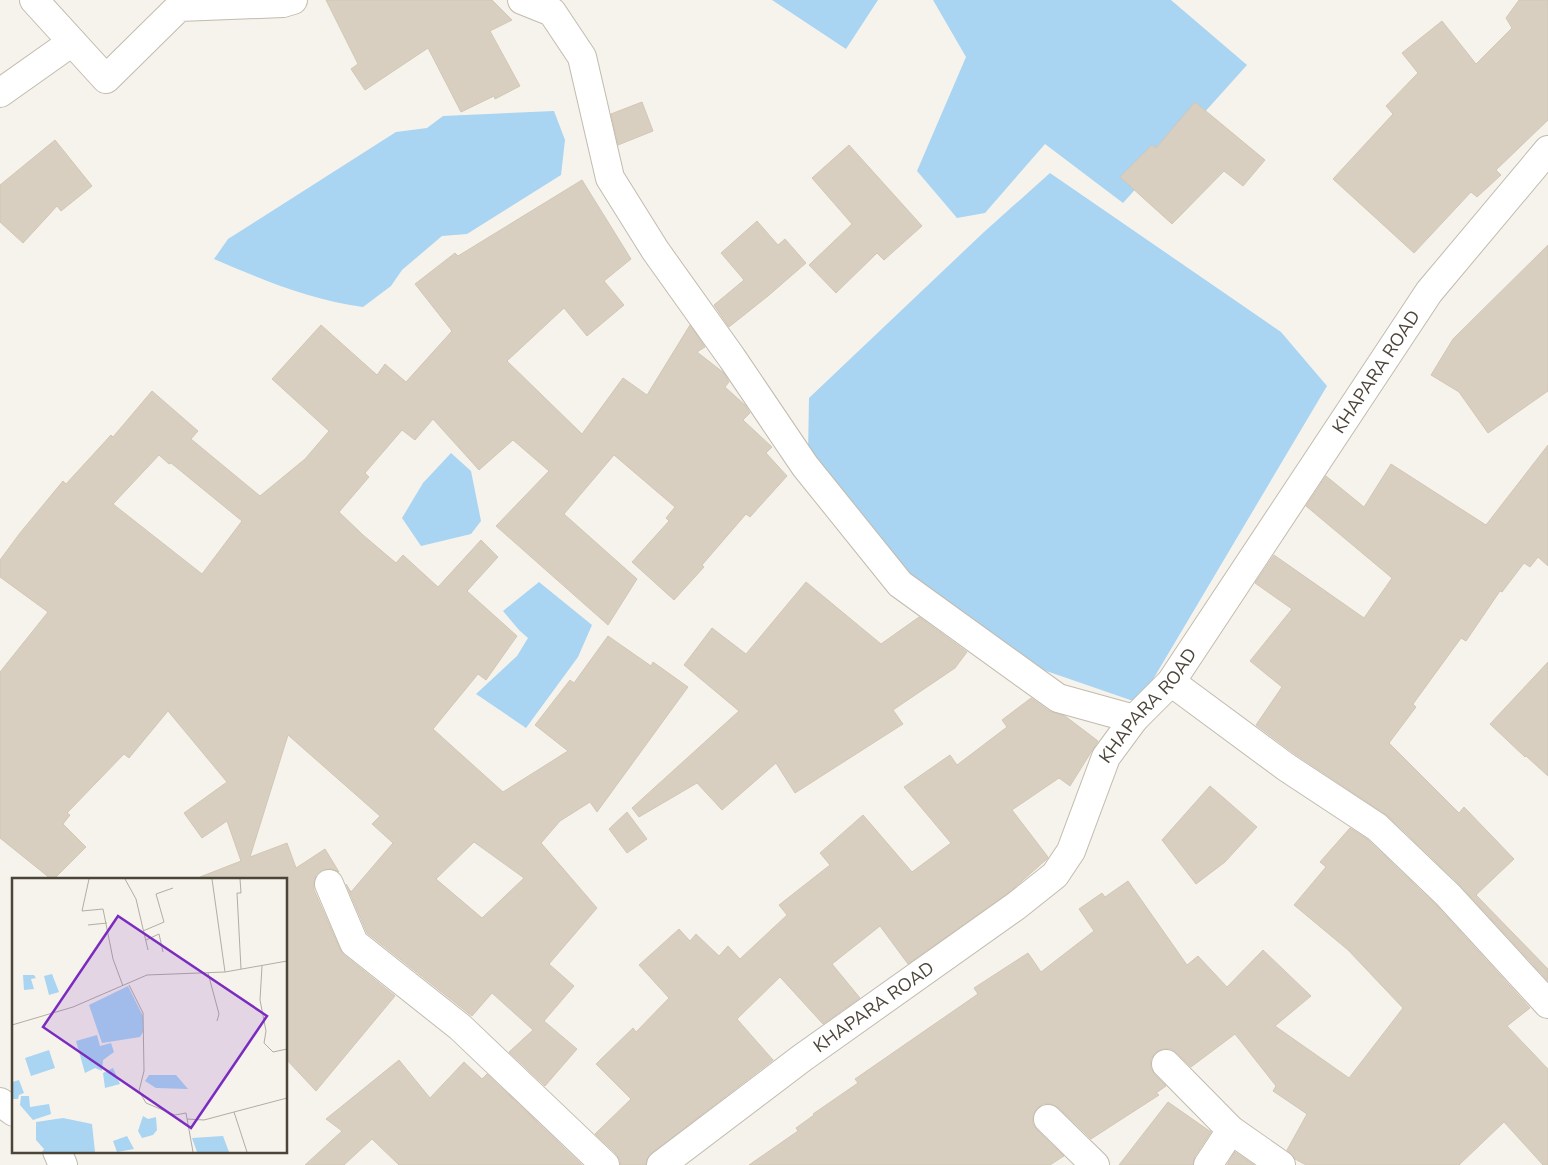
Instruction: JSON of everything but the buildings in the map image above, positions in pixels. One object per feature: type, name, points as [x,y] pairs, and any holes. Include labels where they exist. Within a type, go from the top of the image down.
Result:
[{"type":"street","points":[[34,0],[106,78],[179,7],[283,3],[293,0]]},
{"type":"street","points":[[522,0],[552,12],[582,57],[610,178],[655,250],[732,358],[805,466],[900,584],[1058,698],[1134,719]]},
{"type":"street","points":[[0,93],[72,42]]},
{"type":"street","name":"KHAPARA ROAD","points":[[661,1165],[802,1058],[1016,906],[1056,875],[1071,851],[1106,757],[1134,719],[1171,682],[1428,292],[1548,150]]},
{"type":"street","points":[[1171,682],[1286,767],[1377,827],[1448,895],[1548,1004]]},
{"type":"street","points":[[329,884],[354,943],[460,1027],[605,1165]]},
{"type":"street","points":[[1166,1064],[1230,1130],[1281,1165]]},
{"type":"street","points":[[0,1102],[12,1111]]},
{"type":"street","points":[[1048,1119],[1095,1165]]},
{"type":"street","points":[[1208,1165],[1230,1130]]},
{"type":"street","points":[[57,1152],[63,1165]]},
{"type":"water","points":[[772,0],[878,0],[846,49]]},
{"type":"water","points":[[933,0],[1171,0],[1247,65],[1123,203],[1045,144],[985,213],[957,218],[917,171],[966,57]]},
{"type":"water","points":[[554,111],[565,140],[561,175],[467,234],[442,236],[402,270],[391,286],[363,307],[324,300],[305,294],[269,282],[214,259],[228,239],[396,132],[427,128],[443,116]]},
{"type":"water","points":[[1050,173],[1281,332],[1327,386],[1139,703],[1026,664],[887,560],[808,454],[809,398],[984,232]]},
{"type":"water","points":[[451,453],[471,471],[481,521],[471,534],[421,546],[402,518],[423,483]]},
{"type":"water","points":[[539,582],[592,625],[578,657],[526,728],[476,694],[517,656],[528,638],[503,611]]}]
